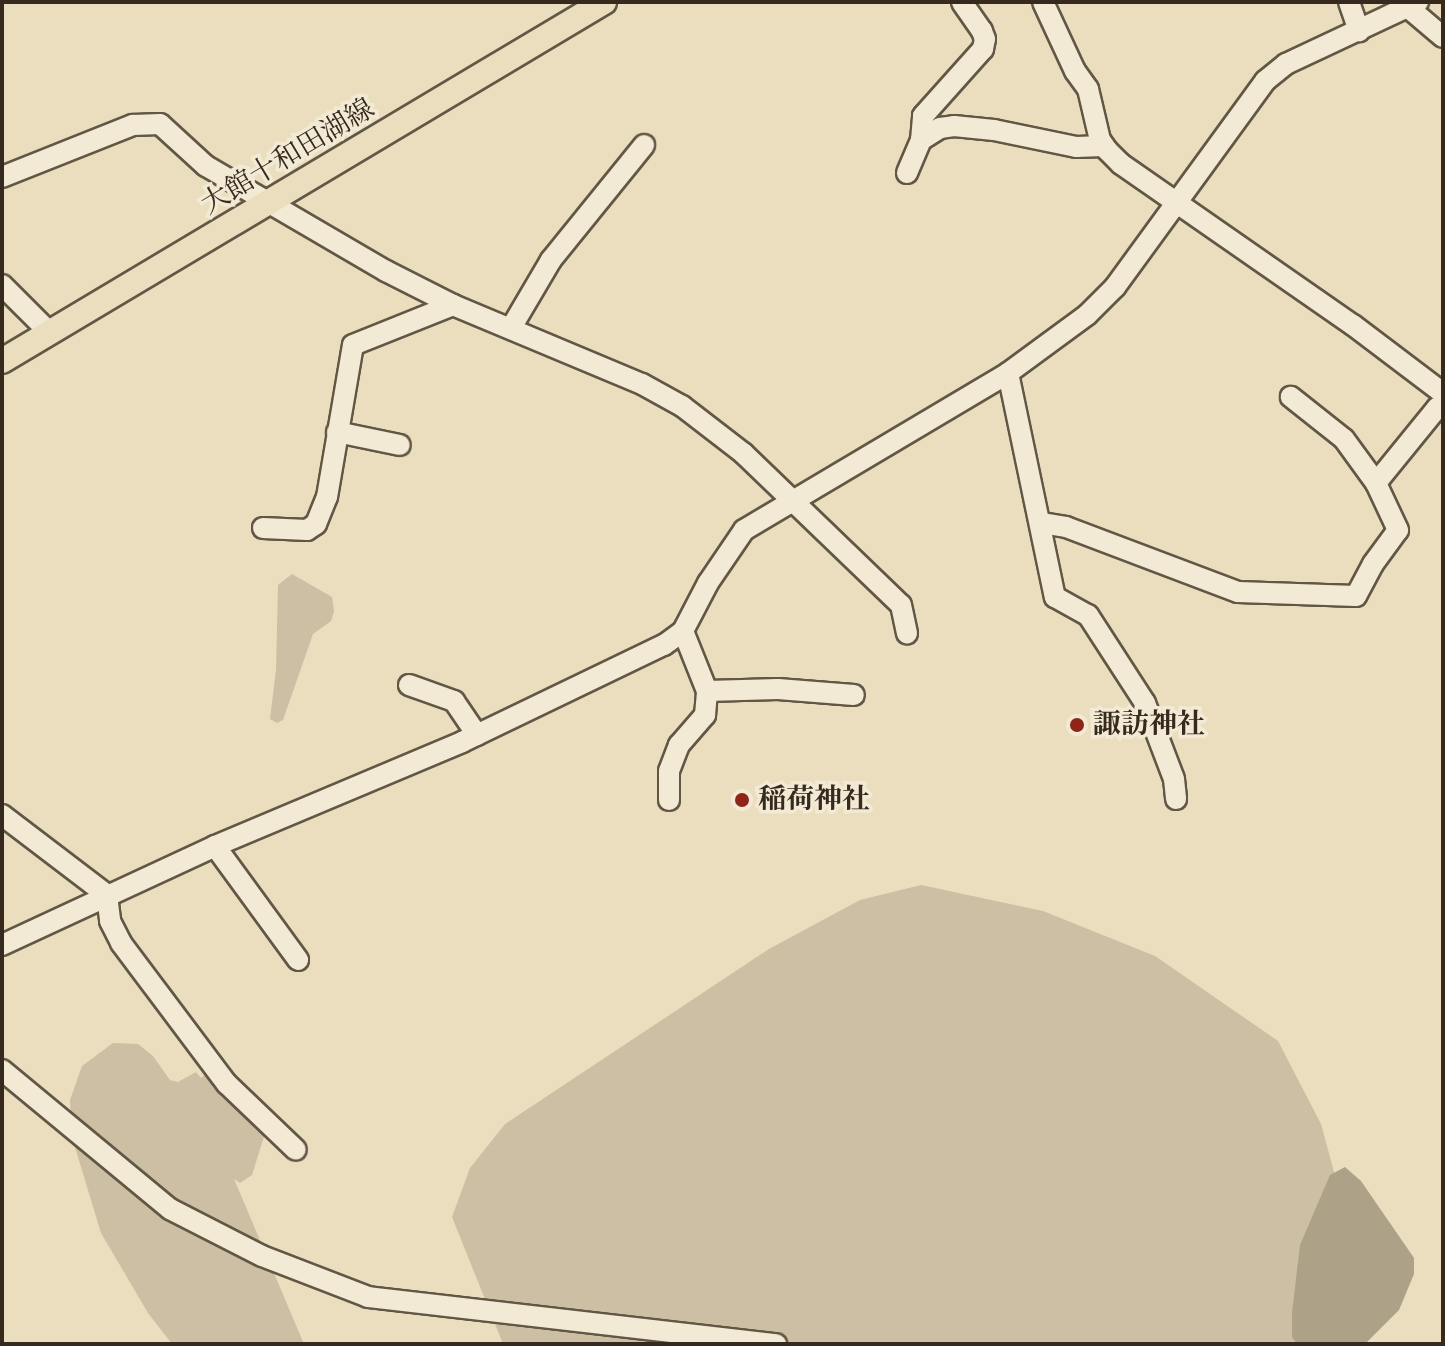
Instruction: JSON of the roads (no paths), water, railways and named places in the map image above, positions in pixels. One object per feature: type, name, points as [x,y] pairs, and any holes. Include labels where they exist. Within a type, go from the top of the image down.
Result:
[{"type":"main road","name":"大館十和田湖線","points":[[2,361],[604,2]]},
{"type":"street","points":[[907,173],[921,140],[923,116],[983,49],[985,39],[982,31],[962,2]]},
{"type":"street","points":[[1043,2],[1075,71],[1088,89],[1104,146],[1121,164],[1353,325],[1443,393]]},
{"type":"street","points":[[1349,2],[1359,31]]},
{"type":"street","points":[[2,945],[215,846],[477,735],[664,645],[683,631],[708,583],[744,530],[1008,373],[1087,315],[1106,296],[1265,81],[1286,64],[1414,5],[1443,37]]},
{"type":"street","points":[[2,177],[133,125],[160,124],[206,166],[453,305],[642,384],[682,406],[743,453],[901,605],[907,633]]},
{"type":"street","points":[[921,140],[940,128],[954,126],[1076,147],[1104,146]]},
{"type":"street","points":[[511,328],[551,260],[644,145]]},
{"type":"street","points":[[2,285],[50,333]]},
{"type":"street","points":[[263,528],[307,530],[316,524],[327,497],[353,345],[453,305]]},
{"type":"street","points":[[1008,373],[1055,597],[1088,615],[1145,703],[1174,779],[1176,799]]},
{"type":"street","points":[[1041,523],[1078,531],[1238,592],[1356,596],[1373,564],[1398,530],[1376,483],[1344,439],[1291,397]]},
{"type":"street","points":[[1376,483],[1437,408],[1443,406]]},
{"type":"street","points":[[337,432],[400,445]]},
{"type":"street","points":[[669,800],[669,771],[679,745],[705,715],[707,691],[683,631]]},
{"type":"street","points":[[409,685],[454,701],[463,709],[477,735]]},
{"type":"street","points":[[707,691],[778,689],[854,695]]},
{"type":"street","points":[[2,815],[107,895],[110,921],[121,943],[172,1013],[227,1084],[266,1126],[296,1150]]},
{"type":"street","points":[[215,846],[298,960]]},
{"type":"street","points":[[2,1070],[170,1209],[262,1256],[368,1297],[776,1344]]},
{"type":"place","name":"諏訪神社","points":[[1077,725]]},
{"type":"place","name":"稲荷神社","points":[[742,800]]}]
